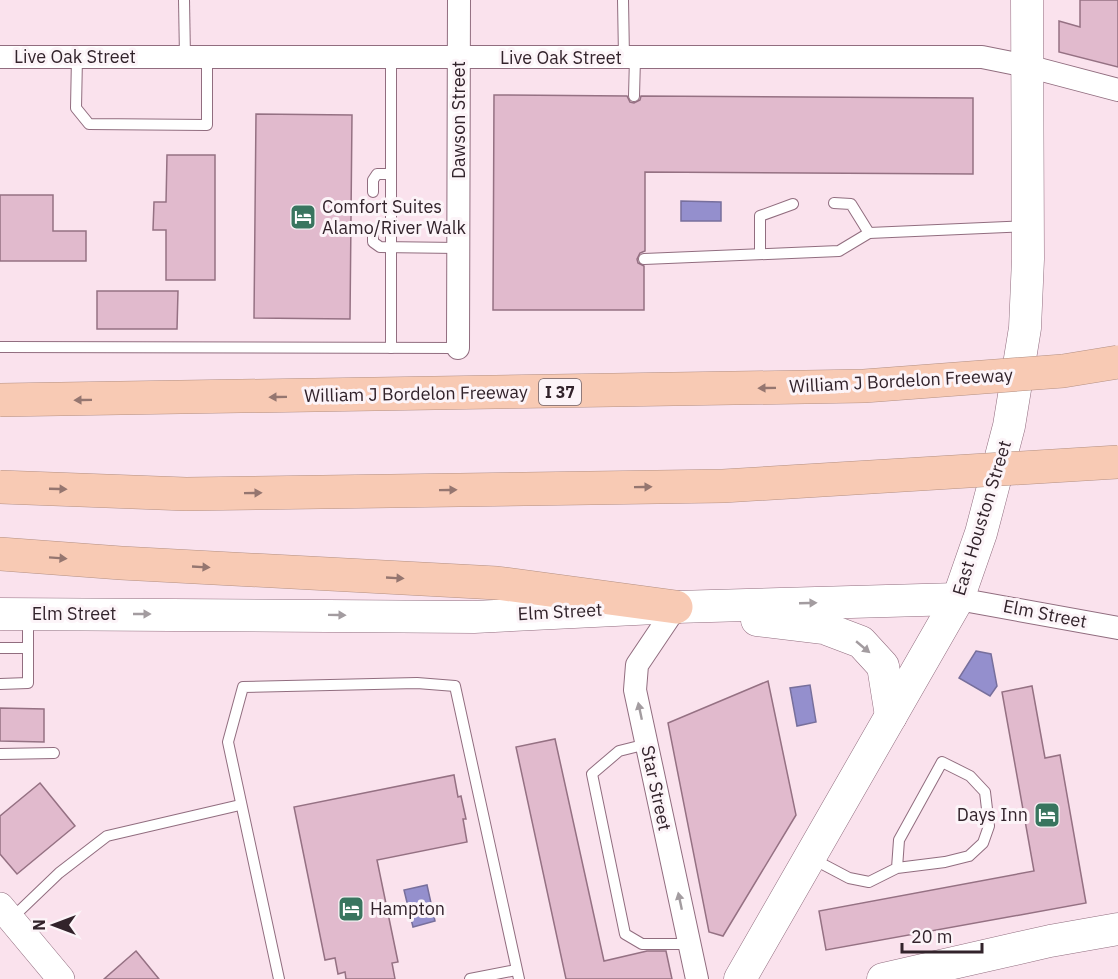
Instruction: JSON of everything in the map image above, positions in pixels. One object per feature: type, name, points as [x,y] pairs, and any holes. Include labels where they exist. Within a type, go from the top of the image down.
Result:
[{"type":"highway","points":[[1063,371],[1118,352]]},
{"type":"highway","name":"William J Bordelon Freeway","points":[[0,400],[864,387],[1063,371],[1118,362]]},
{"type":"highway","points":[[0,487],[186,494],[723,486],[1118,462]]},
{"type":"highway","points":[[0,554],[497,584],[692,606]]},
{"type":"main road","name":"East Houston Street","points":[[740,979],[958,599],[981,533],[1009,426],[1025,328],[1027,0]]},
{"type":"main road","name":"Elm Street","points":[[14,614],[474,616],[692,606],[958,599]]},
{"type":"main road","points":[[692,606],[764,622],[824,628],[861,642],[883,666],[891,716]]},
{"type":"main road","points":[[883,979],[1050,941],[1118,929]]},
{"type":"street","name":"Dawson Street","points":[[458,348],[459,0]]},
{"type":"street","name":"Live Oak Street","points":[[0,57],[982,57],[1027,66],[1118,90]]},
{"type":"street","name":"Elm Street","points":[[958,599],[1118,628]]},
{"type":"street","name":"Star Street","points":[[692,606],[637,666],[635,690],[697,979]]},
{"type":"street","points":[[5,913],[61,979]]},
{"type":"lane","points":[[184,0],[185,57]]},
{"type":"lane","points":[[623,0],[634,96]]},
{"type":"lane","points":[[391,56],[392,348]]},
{"type":"lane","points":[[77,57],[76,108],[89,124],[207,125],[207,57]]},
{"type":"lane","points":[[373,192],[373,180],[377,174],[392,174]]},
{"type":"lane","points":[[834,203],[851,204],[869,233]]},
{"type":"lane","points":[[760,254],[760,216],[793,204]]},
{"type":"lane","points":[[645,259],[839,251],[869,233],[1027,226]]},
{"type":"lane","points":[[373,230],[373,242],[380,247],[458,248]]},
{"type":"lane","points":[[0,347],[458,348]]},
{"type":"lane","points":[[0,684],[28,683],[28,648],[14,614]]},
{"type":"lane","points":[[0,648],[28,648]]},
{"type":"lane","points":[[279,979],[228,742],[243,687],[417,683],[455,686],[517,975],[470,979]]},
{"type":"lane","points":[[647,744],[619,751],[592,774],[625,934],[642,945],[689,944]]},
{"type":"lane","points":[[0,754],[54,753]]},
{"type":"lane","points":[[810,858],[849,878],[869,882],[897,868],[945,862],[969,856],[983,843],[989,826],[985,792],[970,776],[942,762],[899,840],[897,868]]},
{"type":"lane","points":[[5,913],[106,836],[240,805]]},
{"type":"shaded area","points":[[681,201],[721,202],[721,221],[681,221]]},
{"type":"shaded area","points":[[976,651],[991,654],[997,686],[990,696],[959,678]]},
{"type":"shaded area","points":[[810,685],[816,722],[797,726],[790,688]]},
{"type":"shaded area","points":[[427,885],[435,921],[413,927],[404,890]]},
{"type":"building","points":[[1080,0],[1118,0],[1118,67],[1059,52],[1059,21],[1080,27]]},
{"type":"building","points":[[494,95],[627,96],[630,102],[634,103],[640,100],[641,96],[973,98],[973,174],[645,172],[645,251],[640,253],[637,259],[638,263],[644,266],[644,310],[493,310]]},
{"type":"building","name":"Comfort Suites Alamo/River Walk","points":[[256,114],[352,115],[350,319],[254,318]]},
{"type":"building","points":[[167,155],[215,155],[215,280],[166,280],[166,230],[153,230],[154,202],[166,202]]},
{"type":"building","points":[[0,195],[53,195],[53,231],[86,231],[86,261],[0,261]]},
{"type":"building","points":[[97,291],[178,291],[177,329],[97,329]]},
{"type":"building","points":[[768,681],[796,815],[723,936],[709,932],[668,723]]},
{"type":"building","name":"Days Inn","points":[[1032,686],[1045,758],[1060,755],[1086,903],[826,950],[819,911],[1034,871],[1002,692]]},
{"type":"building","points":[[0,708],[44,709],[44,742],[0,741]]},
{"type":"building","points":[[555,739],[604,961],[647,951],[666,951],[672,979],[566,979],[516,747]]},
{"type":"building","name":"Hampton","points":[[454,775],[458,797],[461,796],[466,819],[463,819],[467,842],[377,860],[398,962],[392,963],[395,979],[346,979],[345,972],[338,974],[335,958],[325,960],[294,807]]},
{"type":"building","points":[[40,783],[75,826],[17,874],[0,854],[0,816]]},
{"type":"building","points":[[136,951],[159,979],[104,979]]},
{"type":"place","name":"Comfort Suites Alamo/River Walk","points":[[303,217]]},
{"type":"place","name":"Days Inn","points":[[1047,815]]},
{"type":"place","name":"Hampton","points":[[351,909]]}]
